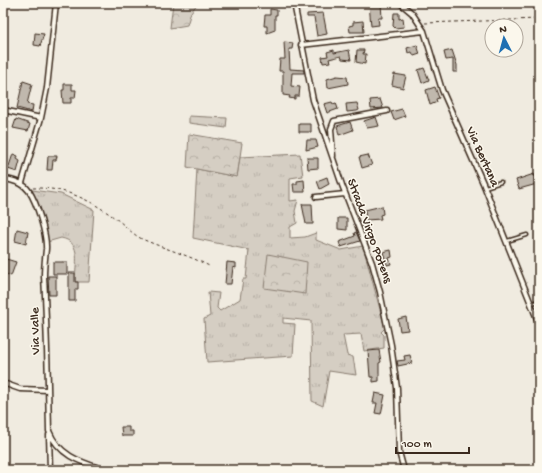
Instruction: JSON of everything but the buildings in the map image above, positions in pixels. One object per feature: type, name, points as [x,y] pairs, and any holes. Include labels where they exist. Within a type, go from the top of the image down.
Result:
[{"type":"street","points":[[3,178],[22,183],[41,118],[47,88],[56,3]]},
{"type":"street","name":"Strada Virgo Potens","points":[[294,3],[310,92],[345,194],[372,263],[387,322],[397,388],[397,428],[399,452],[404,470]]},
{"type":"street","name":"Via Bertana","points":[[400,3],[418,21],[424,31],[442,90],[485,187],[539,324]]},
{"type":"street","points":[[301,45],[424,31]]},
{"type":"street","points":[[3,110],[41,118]]},
{"type":"street","points":[[333,159],[334,148],[331,131],[333,122],[339,119],[387,111]]},
{"type":"street","name":"Via Valle","points":[[22,183],[29,191],[37,210],[46,248],[44,263],[47,320],[49,431],[53,442],[62,452],[105,470]]},
{"type":"street","points":[[316,197],[345,194]]},
{"type":"street","points":[[3,384],[20,389],[48,390]]},
{"type":"street","points":[[49,431],[50,470]]},
{"type":"lane","points":[[485,187],[501,182]]},
{"type":"lane","points":[[506,242],[527,235]]},
{"type":"lane","points":[[532,303],[539,301]]},
{"type":"path","points":[[418,21],[440,23],[539,19]]},
{"type":"path","points":[[22,183],[32,188],[57,189],[71,194],[110,214],[139,237],[200,261],[211,267]]},
{"type":"green space","points":[[173,3],[198,3],[191,12],[187,25],[170,28]]},
{"type":"green space","points":[[189,116],[227,118],[226,128],[189,123]]},
{"type":"green space","points":[[189,134],[242,143],[237,177],[187,167]]},
{"type":"green space","points":[[300,154],[303,176],[290,178],[290,201],[298,200],[295,211],[297,223],[290,227],[290,238],[305,237],[316,233],[316,240],[341,250],[363,246],[385,328],[381,332],[384,335],[384,348],[364,351],[361,334],[343,335],[347,355],[353,357],[356,375],[329,371],[323,406],[312,401],[311,321],[283,318],[283,323],[295,324],[293,356],[207,362],[204,319],[210,316],[208,292],[219,293],[217,308],[220,311],[240,299],[243,279],[246,279],[249,250],[193,238],[197,169],[237,177],[240,157]]},
{"type":"green space","points":[[32,190],[61,194],[94,210],[89,282],[75,282],[75,249],[68,240],[61,238],[47,242],[46,231]]},
{"type":"green space","points":[[268,254],[307,262],[305,294],[264,288]]}]
